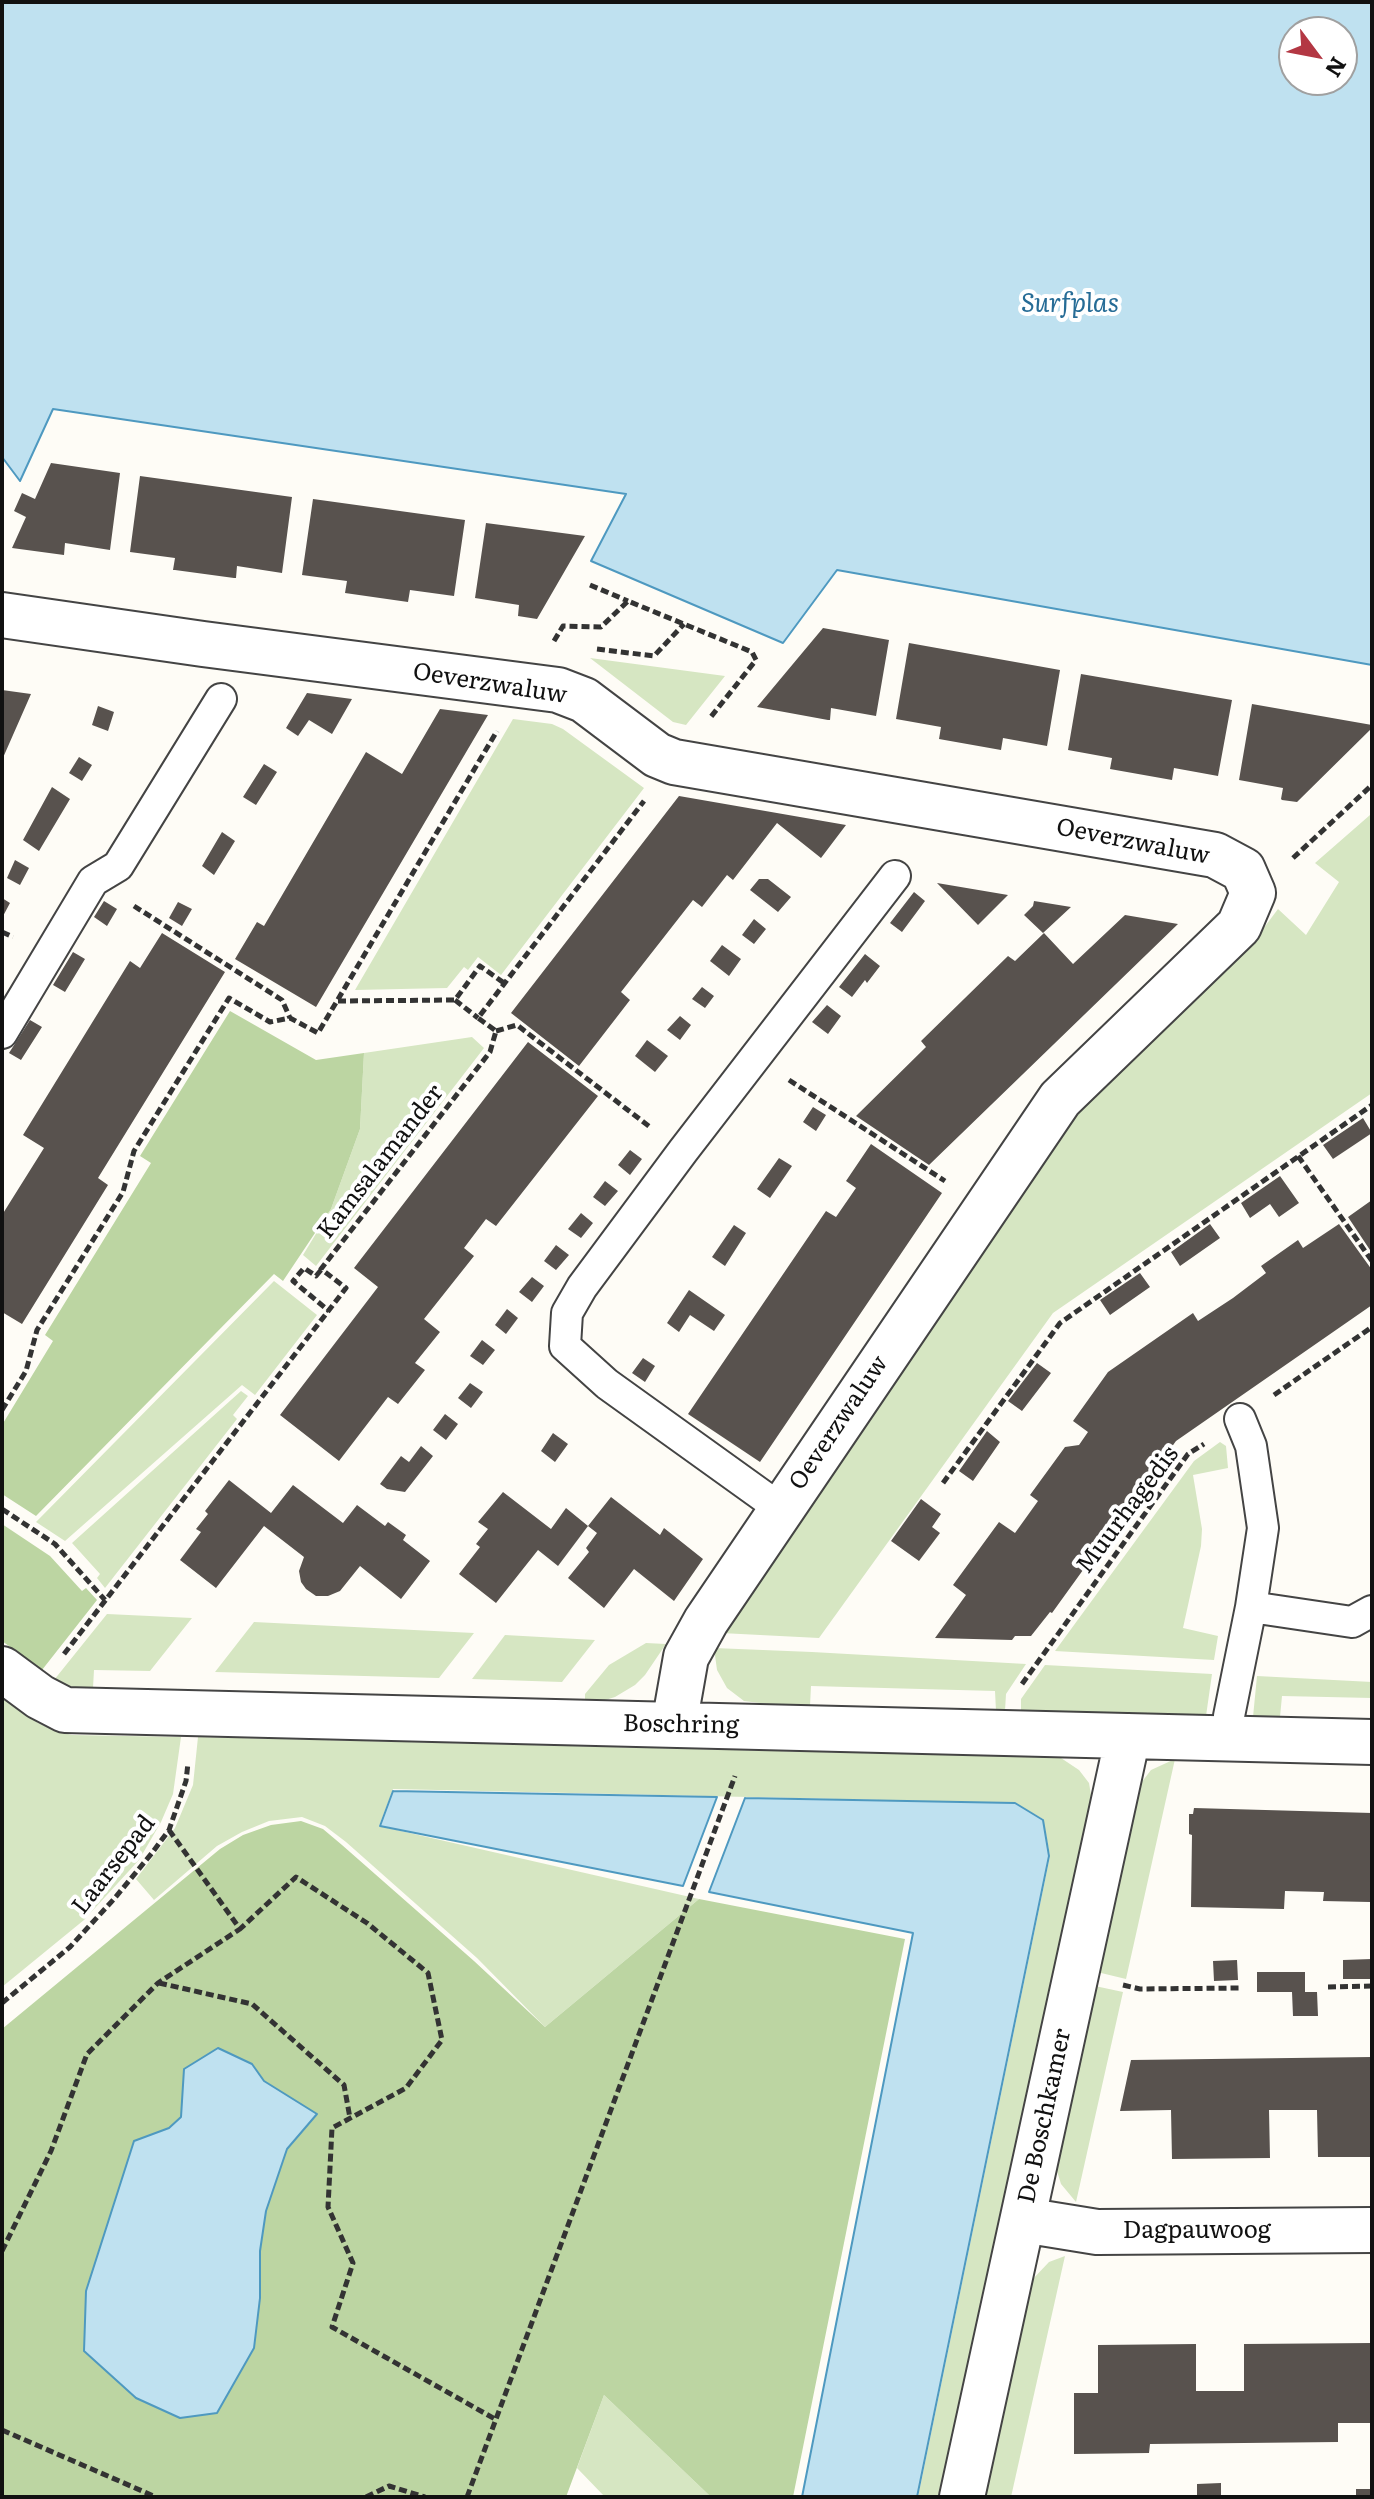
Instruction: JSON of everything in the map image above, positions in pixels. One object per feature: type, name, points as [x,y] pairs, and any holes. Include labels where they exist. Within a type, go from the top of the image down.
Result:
[{"type":"street","name":"Oeverzwaluw","points":[[2,615],[558,690],[584,700],[657,755],[674,762],[1215,855],[1243,870],[1253,893],[1239,926],[1060,1099],[706,1621],[686,1657],[674,1725]]},
{"type":"street","name":"Boschring","points":[[18,1681],[65,1710],[1372,1742]]},
{"type":"street","name":"De Boschkamer","points":[[962,2497],[1128,1736]]},
{"type":"street","name":"Dagpauwoog","points":[[1023,2220],[1097,2232],[1372,2230]]},
{"type":"lane","points":[[2,1033],[93,881],[118,866],[221,699]]},
{"type":"lane","points":[[781,1509],[607,1384],[565,1346],[567,1313],[582,1287],[683,1151],[895,876]]},
{"type":"lane","points":[[1229,1738],[1229,1716],[1263,1528],[1251,1446],[1240,1419]]},
{"type":"lane","points":[[1251,1607],[1352,1622],[1372,1611]]},
{"type":"path","points":[[590,585],[752,652],[756,660],[729,695]]},
{"type":"path","points":[[573,626],[601,627],[628,601]]},
{"type":"path","points":[[596,649],[654,656],[684,624]]},
{"type":"path","points":[[552,644],[567,645]]},
{"type":"path","points":[[93,881],[282,1000],[290,1018],[318,1033],[524,685]]},
{"type":"path","points":[[478,1018],[674,762]]},
{"type":"path","points":[[1253,893],[1372,785]]},
{"type":"path","points":[[455,1000],[480,966],[504,983]]},
{"type":"path","points":[[2,1410],[26,1371],[37,1330],[123,1192],[134,1151],[229,998],[270,1022],[290,1018]]},
{"type":"path","points":[[338,1001],[455,1000],[496,1031],[517,1025],[683,1151]]},
{"type":"path","name":"Kamsalamander","points":[[18,1681],[105,1600],[346,1288],[321,1269],[490,1052],[496,1031]]},
{"type":"path","points":[[754,1058],[986,1208]]},
{"type":"path","points":[[943,1483],[1060,1323],[1372,1105]]},
{"type":"path","points":[[1298,1156],[1372,1261]]},
{"type":"path","points":[[321,1269],[316,1276],[304,1268],[293,1281],[329,1311]]},
{"type":"path","name":"Muurhagedis","points":[[1011,1734],[1013,1697],[1188,1454],[1372,1327]]},
{"type":"path","points":[[2,1509],[55,1544],[105,1600]]},
{"type":"path","name":"Laarsepad","points":[[2,2003],[70,1947],[114,1899],[169,1830],[186,1781],[194,1714]]},
{"type":"path","points":[[467,2497],[754,1727]]},
{"type":"path","points":[[169,1830],[240,1929]]},
{"type":"path","points":[[2,2251],[51,2151],[87,2054],[158,1983],[240,1929],[296,1877],[367,1923],[428,1973],[442,2040],[406,2088],[332,2128],[328,2207],[353,2263],[332,2327],[495,2419]]},
{"type":"path","points":[[1075,1976],[1140,1989],[1242,1988]]},
{"type":"path","points":[[158,1983],[252,2004],[344,2085],[350,2118]]},
{"type":"path","points":[[1328,1987],[1372,1986]]},
{"type":"path","points":[[2,2430],[156,2497]]},
{"type":"path","points":[[366,2497],[389,2486],[425,2497]]},
{"type":"green space","points":[[590,658],[725,676],[686,725],[673,722]]},
{"type":"green space","points":[[513,719],[552,724],[563,729],[644,788],[501,975],[478,957],[468,970],[464,967],[447,988],[355,990]]},
{"type":"green space","points":[[1370,815],[1372,1093],[1053,1313],[819,1638],[721,1633],[1079,1109],[1263,929],[1278,909],[1306,935],[1339,882],[1315,863]]},
{"type":"green space","points":[[230,1011],[316,1060],[364,1053],[360,1129],[331,1209],[283,1281],[274,1274],[36,1516],[2,1494],[2,1425],[53,1341],[45,1335],[151,1163],[140,1156]]},
{"type":"green space","points":[[472,1037],[484,1048],[316,1266],[303,1255],[331,1209],[360,1129],[364,1053]]},
{"type":"green space","points":[[274,1281],[317,1315],[255,1395],[242,1385],[65,1541],[36,1522]]},
{"type":"green space","points":[[241,1391],[248,1396],[233,1415],[237,1419],[105,1588],[97,1578],[100,1574],[72,1543]]},
{"type":"green space","points":[[1220,1442],[1226,1446],[1228,1468],[1193,1475],[1202,1529],[1201,1546],[1183,1628],[1218,1636],[1214,1660],[1055,1651],[1194,1461]]},
{"type":"green space","points":[[2,1524],[50,1556],[82,1591],[86,1588],[97,1600],[42,1670],[2,1641]]},
{"type":"green space","points":[[107,1614],[192,1618],[150,1671],[94,1670],[93,1688],[67,1687],[54,1680]]},
{"type":"green space","points":[[254,1622],[474,1633],[439,1678],[215,1672]]},
{"type":"green space","points":[[505,1635],[595,1640],[562,1682],[472,1679]]},
{"type":"green space","points":[[646,1643],[666,1644],[635,1685],[599,1702],[585,1699],[585,1694],[609,1665]]},
{"type":"green space","points":[[714,1648],[1026,1664],[1006,1694],[1005,1711],[996,1711],[995,1691],[811,1686],[810,1706],[768,1704],[744,1701],[727,1688],[717,1670]]},
{"type":"green space","points":[[1045,1665],[1212,1674],[1206,1716],[1021,1711],[1021,1699]]},
{"type":"green space","points":[[1257,1676],[1372,1682],[1372,1698],[1282,1696],[1280,1717],[1253,1717]]},
{"type":"green space","points":[[2,1696],[38,1723],[72,1735],[181,1737],[173,1794],[139,1860],[84,1920],[2,1987]]},
{"type":"green space","points":[[198,1737],[1038,1755],[1058,1756],[1079,1770],[1089,1783],[1092,1801],[942,2497],[918,2497],[1050,1856],[1043,1819],[1015,1803],[393,1789],[379,1826],[699,1899],[545,2027],[477,1958],[346,1842],[325,1826],[302,1817],[269,1821],[217,1846],[154,1900],[136,1879],[175,1828],[193,1785]]},
{"type":"green space","points":[[1175,1759],[1126,1979],[1097,1972],[1138,1787],[1151,1770]]},
{"type":"green space","points":[[301,1821],[323,1829],[545,2027],[699,1899],[905,1939],[793,2497],[711,2497],[604,2395],[566,2497],[2,2497],[2,2029],[220,1849],[243,1835],[271,1825]],"holes":[[[252,2064],[264,2081],[317,2114],[287,2149],[266,2211],[260,2251],[260,2298],[254,2348],[118,2195],[134,2141],[169,2128],[181,2117],[184,2069]]]},
{"type":"green space","points":[[1095,1986],[1123,1992],[1076,2202],[1061,2184],[1057,2157]]},
{"type":"green space","points":[[1065,2256],[1011,2497],[983,2497],[1031,2281],[1049,2262]]},
{"type":"green space","points":[[604,2395],[711,2497],[605,2497],[577,2468]]},
{"type":"water","name":"Surfplas","points":[[2,2],[1372,2],[1372,665],[837,570],[783,643],[591,561],[626,494],[53,409],[20,481],[2,457]]},
{"type":"water","points":[[393,1791],[717,1797],[683,1886],[380,1826]]},
{"type":"water","points":[[745,1798],[1015,1803],[1043,1820],[1049,1856],[917,2497],[802,2497],[913,1933],[709,1892]]},
{"type":"water","points":[[218,2048],[252,2064],[264,2081],[317,2114],[287,2149],[266,2211],[260,2251],[260,2298],[254,2348],[217,2413],[180,2418],[136,2398],[84,2351],[86,2291],[134,2141],[169,2128],[181,2117],[184,2069]]},
{"type":"building","points":[[51,463],[120,473],[110,550],[65,543],[64,555],[12,548],[26,517],[14,511],[22,493],[35,499]]},
{"type":"building","points":[[140,476],[292,497],[282,573],[237,566],[234,578],[173,570],[175,558],[130,552]]},
{"type":"building","points":[[313,499],[465,520],[454,596],[410,590],[408,602],[345,593],[347,581],[302,575]]},
{"type":"building","points":[[486,523],[585,536],[537,619],[518,616],[519,605],[475,598]]},
{"type":"building","points":[[823,628],[889,640],[876,716],[831,708],[828,720],[757,707]]},
{"type":"building","points":[[909,643],[1060,670],[1047,746],[1003,738],[1001,750],[939,739],[941,727],[896,719]]},
{"type":"building","points":[[1081,674],[1232,700],[1218,776],[1174,768],[1172,780],[1110,769],[1112,758],[1068,750]]},
{"type":"building","points":[[2,690],[31,694],[2,760]]},
{"type":"building","points":[[307,693],[352,699],[332,734],[309,720],[298,736],[286,728]]},
{"type":"building","points":[[1252,704],[1372,725],[1372,728],[1297,802],[1282,800],[1283,788],[1239,780]]},
{"type":"building","points":[[98,706],[114,712],[108,731],[92,725]]},
{"type":"building","points":[[440,709],[488,715],[316,1007],[235,959],[257,922],[264,926],[366,752],[402,774]]},
{"type":"building","points":[[79,757],[92,765],[82,781],[69,773]]},
{"type":"building","points":[[264,764],[277,772],[256,805],[243,797]]},
{"type":"building","points":[[52,787],[70,799],[39,851],[23,840]]},
{"type":"building","points":[[679,796],[846,825],[821,858],[777,823],[733,880],[727,875],[702,907],[693,900],[621,992],[630,1000],[579,1066],[511,1013]]},
{"type":"building","points":[[222,832],[235,841],[214,875],[202,866]]},
{"type":"building","points":[[15,860],[29,868],[20,885],[7,878]]},
{"type":"building","points":[[759,879],[768,879],[791,897],[778,912],[750,890]]},
{"type":"building","points":[[937,883],[1008,895],[978,925]]},
{"type":"building","points":[[914,892],[925,901],[902,932],[890,923]]},
{"type":"building","points":[[2,898],[10,903],[2,918]]},
{"type":"building","points":[[104,901],[117,909],[107,926],[94,917]]},
{"type":"building","points":[[1034,901],[1071,907],[1043,933],[1024,915]]},
{"type":"building","points":[[178,902],[192,909],[182,926],[169,918]]},
{"type":"building","points":[[1125,915],[1178,924],[929,1165],[856,1116],[926,1047],[921,1041],[1008,956],[1015,961],[1044,933],[1073,964]]},
{"type":"building","points":[[754,919],[766,929],[754,944],[742,935]]},
{"type":"building","points":[[162,933],[225,972],[98,1178],[108,1185],[22,1324],[2,1312],[2,1215],[44,1148],[23,1135],[130,961],[140,968]]},
{"type":"building","points":[[722,945],[741,959],[729,976],[710,961]]},
{"type":"building","points":[[73,952],[85,959],[65,992],[53,985]]},
{"type":"building","points":[[865,954],[880,966],[852,997],[839,987]]},
{"type":"building","points":[[702,987],[714,996],[705,1008],[692,999]]},
{"type":"building","points":[[827,1005],[841,1016],[828,1034],[812,1022]]},
{"type":"building","points":[[680,1016],[691,1025],[680,1040],[667,1030]]},
{"type":"building","points":[[30,1020],[42,1027],[21,1060],[9,1053]]},
{"type":"building","points":[[647,1040],[668,1056],[655,1072],[635,1056]]},
{"type":"building","points":[[528,1042],[598,1096],[496,1226],[486,1219],[464,1248],[474,1256],[424,1319],[440,1332],[415,1363],[425,1370],[398,1404],[388,1397],[339,1461],[280,1415],[378,1287],[354,1268]]},
{"type":"building","points":[[813,1107],[826,1115],[816,1131],[803,1122]]},
{"type":"building","points":[[1363,1118],[1372,1133],[1333,1159],[1323,1145]]},
{"type":"building","points":[[871,1144],[942,1193],[760,1462],[688,1414],[826,1211],[836,1217],[856,1188],[846,1181]]},
{"type":"building","points":[[630,1150],[642,1159],[630,1175],[618,1165]]},
{"type":"building","points":[[779,1158],[792,1166],[770,1198],[757,1189]]},
{"type":"building","points":[[1280,1176],[1299,1203],[1279,1217],[1270,1204],[1250,1218],[1241,1203]]},
{"type":"building","points":[[605,1181],[618,1191],[605,1206],[593,1197]]},
{"type":"building","points":[[1372,1200],[1372,1253],[1348,1217]]},
{"type":"building","points":[[581,1213],[593,1223],[581,1238],[568,1229]]},
{"type":"building","points":[[1210,1224],[1220,1238],[1180,1266],[1171,1252]]},
{"type":"building","points":[[1339,1224],[1372,1270],[1372,1305],[1176,1441],[1052,1613],[1031,1636],[1015,1636],[1012,1640],[935,1638],[966,1595],[953,1585],[999,1522],[1015,1533],[1038,1501],[1030,1495],[1065,1447],[1079,1445],[1088,1432],[1073,1421],[1108,1372],[1193,1313],[1198,1321],[1233,1298],[1266,1273],[1261,1266],[1298,1240],[1303,1248]]},
{"type":"building","points":[[734,1225],[746,1233],[725,1266],[712,1257]]},
{"type":"building","points":[[556,1245],[569,1255],[556,1270],[544,1261]]},
{"type":"building","points":[[1140,1273],[1150,1287],[1110,1315],[1100,1300]]},
{"type":"building","points":[[532,1277],[544,1286],[532,1302],[519,1292]]},
{"type":"building","points":[[689,1290],[725,1315],[714,1331],[690,1315],[679,1332],[667,1323]]},
{"type":"building","points":[[507,1309],[518,1318],[506,1334],[495,1325]]},
{"type":"building","points":[[482,1340],[495,1350],[483,1365],[470,1356]]},
{"type":"building","points":[[643,1358],[655,1366],[645,1382],[632,1373]]},
{"type":"building","points":[[1037,1363],[1051,1373],[1022,1411],[1008,1401]]},
{"type":"building","points":[[470,1383],[483,1392],[471,1408],[458,1398]]},
{"type":"building","points":[[445,1414],[458,1424],[446,1440],[433,1430]]},
{"type":"building","points":[[987,1431],[1000,1442],[973,1481],[959,1471]]},
{"type":"building","points":[[553,1433],[568,1444],[555,1462],[541,1451]]},
{"type":"building","points":[[421,1446],[433,1456],[405,1492],[387,1489],[380,1484],[401,1456],[409,1462]]},
{"type":"building","points":[[229,1480],[271,1513],[293,1485],[343,1523],[357,1505],[385,1526],[388,1522],[406,1535],[403,1540],[430,1561],[401,1599],[360,1566],[340,1591],[328,1596],[316,1596],[301,1582],[299,1571],[304,1557],[264,1526],[216,1588],[180,1560],[201,1532],[196,1529],[208,1514],[205,1511]]},
{"type":"building","points":[[503,1492],[551,1529],[566,1508],[588,1526],[558,1566],[538,1550],[496,1603],[459,1574],[480,1547],[476,1544],[488,1529],[478,1522]]},
{"type":"building","points":[[611,1497],[660,1535],[664,1528],[703,1559],[674,1601],[634,1569],[604,1608],[568,1578],[589,1552],[586,1548],[597,1533],[588,1526]]},
{"type":"building","points":[[921,1499],[941,1514],[932,1527],[940,1533],[919,1561],[891,1541]]},
{"type":"building","points":[[1194,1808],[1372,1813],[1370,1902],[1323,1901],[1324,1892],[1285,1891],[1284,1909],[1191,1907],[1192,1835],[1189,1834],[1189,1814],[1193,1814]]},
{"type":"building","points":[[1372,1959],[1372,1979],[1343,1979],[1343,1960]]},
{"type":"building","points":[[1237,1960],[1238,1980],[1214,1981],[1213,1961]]},
{"type":"building","points":[[1257,1972],[1305,1972],[1305,1992],[1317,1992],[1318,2016],[1293,2016],[1292,1992],[1257,1992]]},
{"type":"building","points":[[1372,2057],[1372,2157],[1318,2157],[1317,2110],[1269,2110],[1270,2158],[1172,2159],[1171,2110],[1120,2111],[1131,2060]]},
{"type":"building","points":[[1372,2343],[1372,2423],[1338,2423],[1338,2442],[1150,2444],[1149,2453],[1074,2454],[1074,2393],[1098,2393],[1098,2345],[1196,2344],[1196,2391],[1244,2391],[1244,2344]]},
{"type":"building","points":[[1221,2483],[1221,2497],[1197,2497],[1197,2484]]},
{"type":"building","points":[[1356,2489],[1372,2489],[1372,2497],[1356,2497]]}]
